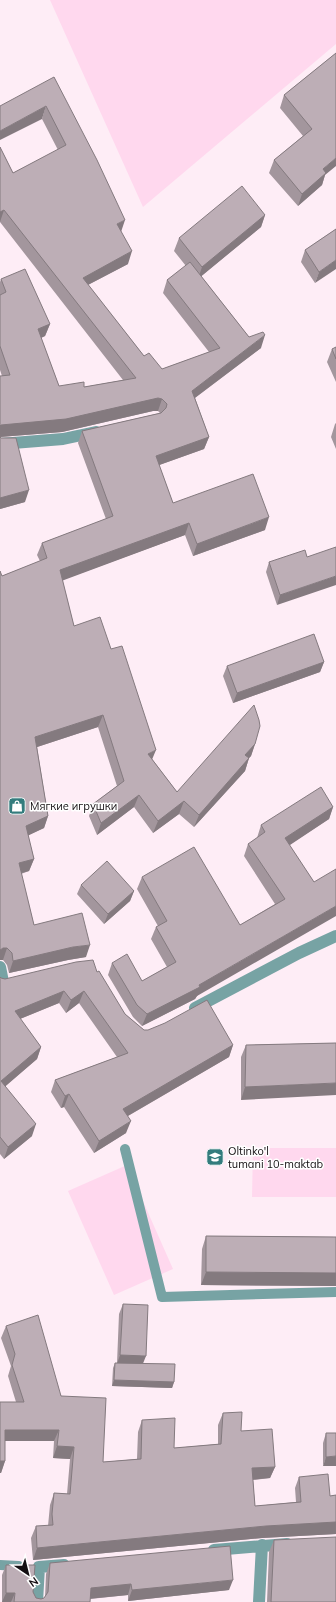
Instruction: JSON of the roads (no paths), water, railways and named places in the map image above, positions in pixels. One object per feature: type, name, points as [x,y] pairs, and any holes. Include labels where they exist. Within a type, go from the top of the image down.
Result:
[{"type":"street","points":[[0,444],[63,439],[109,429]]},
{"type":"street","points":[[184,1014],[299,953],[336,936]]},
{"type":"street","points":[[0,967],[1,983],[18,978]]},
{"type":"street","points":[[201,1551],[299,1543]]},
{"type":"street","points":[[259,1602],[262,1545]]},
{"type":"street","points":[[36,1602],[39,1567],[77,1564]]},
{"type":"lane","points":[[126,1149],[162,1297],[336,1292]]},
{"type":"lane","points":[[0,1565],[39,1567]]},
{"type":"place","name":"Мягкие игрушки","points":[[17,806]]},
{"type":"place","name":"Oltinko'l tumani 10-maktab","points":[[215,1157]]}]
